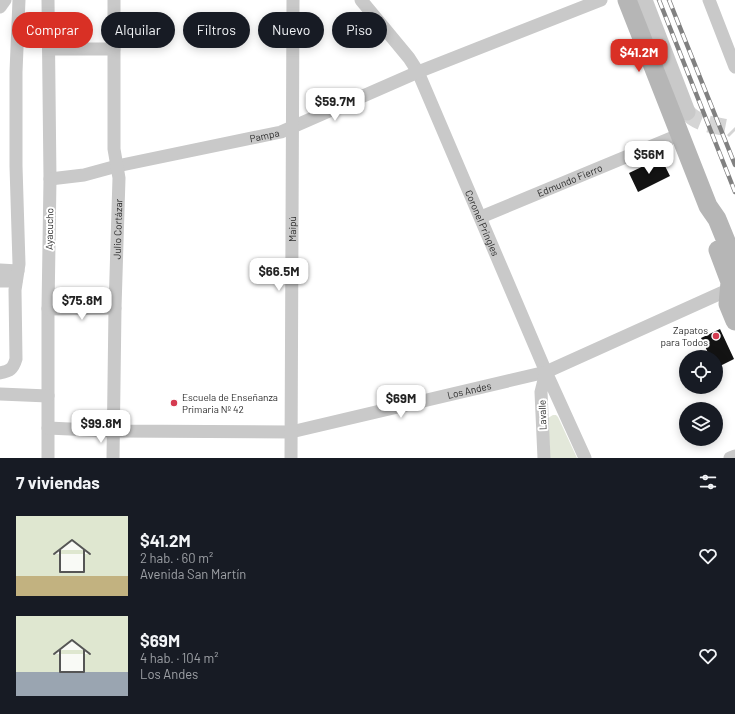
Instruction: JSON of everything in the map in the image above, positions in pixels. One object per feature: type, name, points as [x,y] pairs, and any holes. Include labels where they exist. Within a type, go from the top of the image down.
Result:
[{"type":"main road","points":[[627,0],[681,134],[708,206],[710,227],[728,274],[730,289],[728,300],[734,316]]},
{"type":"main road","points":[[708,206],[717,218],[735,263]]},
{"type":"street","points":[[0,7],[5,0]]},
{"type":"street","points":[[0,373],[10,370],[14,366],[16,359],[17,276],[19,264],[16,166],[16,72],[19,0]]},
{"type":"street","name":"Ayacucho","points":[[48,0],[50,180],[48,458]]},
{"type":"street","name":"Julio Cortázar","points":[[114,0],[114,149],[119,178],[115,308],[114,458]]},
{"type":"street","name":"Maipú","points":[[291,458],[293,0]]},
{"type":"street","name":"Coronel Pringles","points":[[361,0],[409,58],[418,72],[584,458]]},
{"type":"street","name":"Pampa","points":[[50,180],[84,175],[117,166],[281,132],[418,72],[601,0]]},
{"type":"street","points":[[644,0],[687,112]]},
{"type":"street","points":[[709,0],[735,67]]},
{"type":"street","points":[[49,49],[114,49]]},
{"type":"street","name":"Edmundo Fierro","points":[[481,217],[681,134]]},
{"type":"street","points":[[0,270],[17,276]]},
{"type":"street","points":[[0,281],[17,276]]},
{"type":"street","name":"Los Andes","points":[[48,428],[113,431],[291,432],[546,372],[730,289]]},
{"type":"street","points":[[48,309],[115,308]]},
{"type":"street","name":"Lavalle","points":[[544,458],[542,392],[546,372]]},
{"type":"street","points":[[0,394],[48,396]]},
{"type":"street","points":[[730,458],[735,456]]},
{"type":"shaded area","points":[[553,415],[558,417],[577,458],[550,458],[548,418]]},
{"type":"building","points":[[654,161],[664,164],[670,176],[638,192],[629,173]]},
{"type":"building","points":[[720,329],[734,359],[723,364],[723,350],[707,350],[701,338]]},
{"type":"tunnel","points":[[687,112],[702,122],[733,129],[735,131]]},
{"type":"railway","points":[[659,0],[735,192]]},
{"type":"railway","points":[[669,0],[735,165]]},
{"type":"place","name":"Zapatos para Todos","points":[[716,336]]},
{"type":"place","name":"Escuela de Enseñanza Primaria Nº 42","points":[[174,403]]}]
